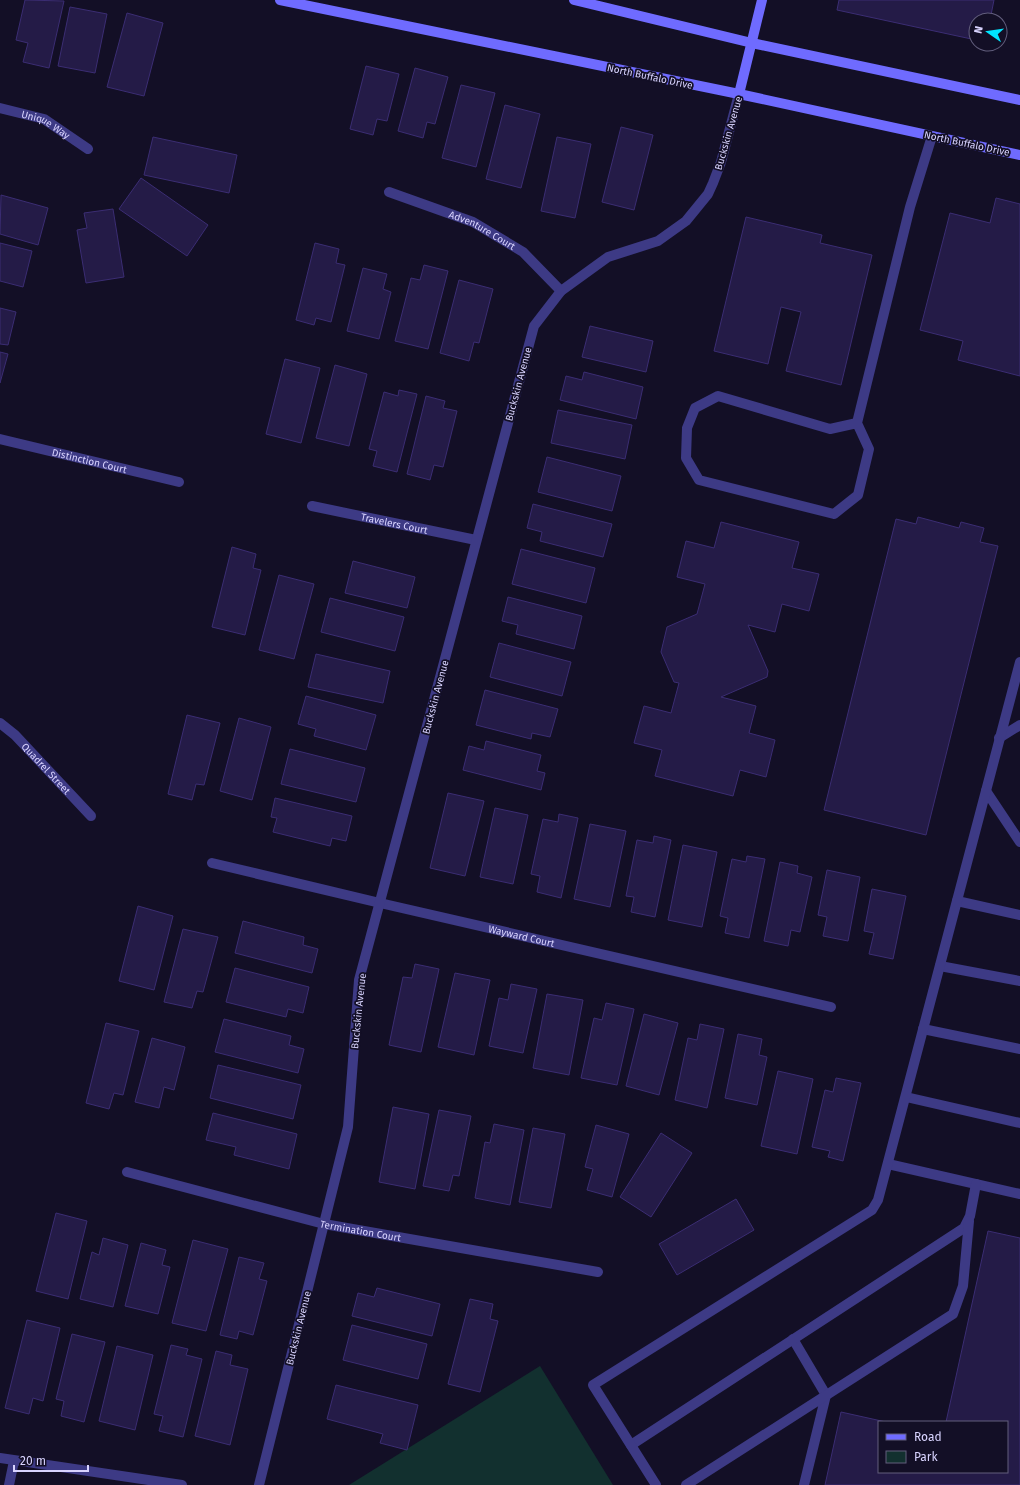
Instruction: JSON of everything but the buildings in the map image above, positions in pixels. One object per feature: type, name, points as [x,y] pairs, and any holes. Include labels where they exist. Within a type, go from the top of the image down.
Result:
[{"type":"main road","name":"North Buffalo Drive","points":[[280,0],[739,94],[1020,154]]},
{"type":"main road","points":[[574,0],[752,43],[1020,100]]},
{"type":"main road","name":"Buckskin Avenue","points":[[739,94],[762,0]]},
{"type":"street","name":"Buckskin Avenue","points":[[259,1485],[348,1128],[359,980],[534,326],[561,291],[608,257],[658,241],[686,221],[708,194],[713,183],[721,162],[739,94]]},
{"type":"street","name":"Unique Way","points":[[0,108],[44,119],[88,149]]},
{"type":"street","points":[[857,422],[830,429],[718,396],[695,408],[687,428],[686,458],[699,480],[834,514],[858,495],[869,449],[857,422],[910,207],[932,136]]},
{"type":"street","name":"Adventure Court","points":[[389,192],[473,222],[523,252],[561,291]]},
{"type":"street","name":"Distinction Court","points":[[0,439],[179,482]]},
{"type":"street","name":"Travelers Court","points":[[312,506],[476,540]]},
{"type":"street","points":[[656,1485],[630,1445],[594,1384],[872,1210],[878,1200],[1020,662]]},
{"type":"street","name":"Quadrel Street","points":[[0,723],[15,735],[91,816]]},
{"type":"street","points":[[999,738],[1020,725]]},
{"type":"street","points":[[986,791],[1020,842]]},
{"type":"street","name":"Wayward Court","points":[[212,863],[380,904],[832,1007]]},
{"type":"street","points":[[957,901],[1020,915]]},
{"type":"street","points":[[940,966],[1020,981]]},
{"type":"street","points":[[924,1029],[1020,1050]]},
{"type":"street","points":[[906,1097],[1020,1123]]},
{"type":"street","points":[[888,1164],[1020,1194]]},
{"type":"street","name":"Termination Court","points":[[127,1172],[324,1224],[598,1272]]},
{"type":"street","points":[[686,1485],[953,1314],[963,1286],[970,1216],[976,1184]]},
{"type":"street","points":[[630,1445],[964,1228],[970,1216]]},
{"type":"street","points":[[793,1339],[826,1395],[804,1485]]},
{"type":"street","points":[[0,1458],[182,1485]]},
{"type":"street","points":[[9,1485],[14,1461]]},
{"type":"green space","points":[[540,1366],[613,1485],[349,1485]]}]
